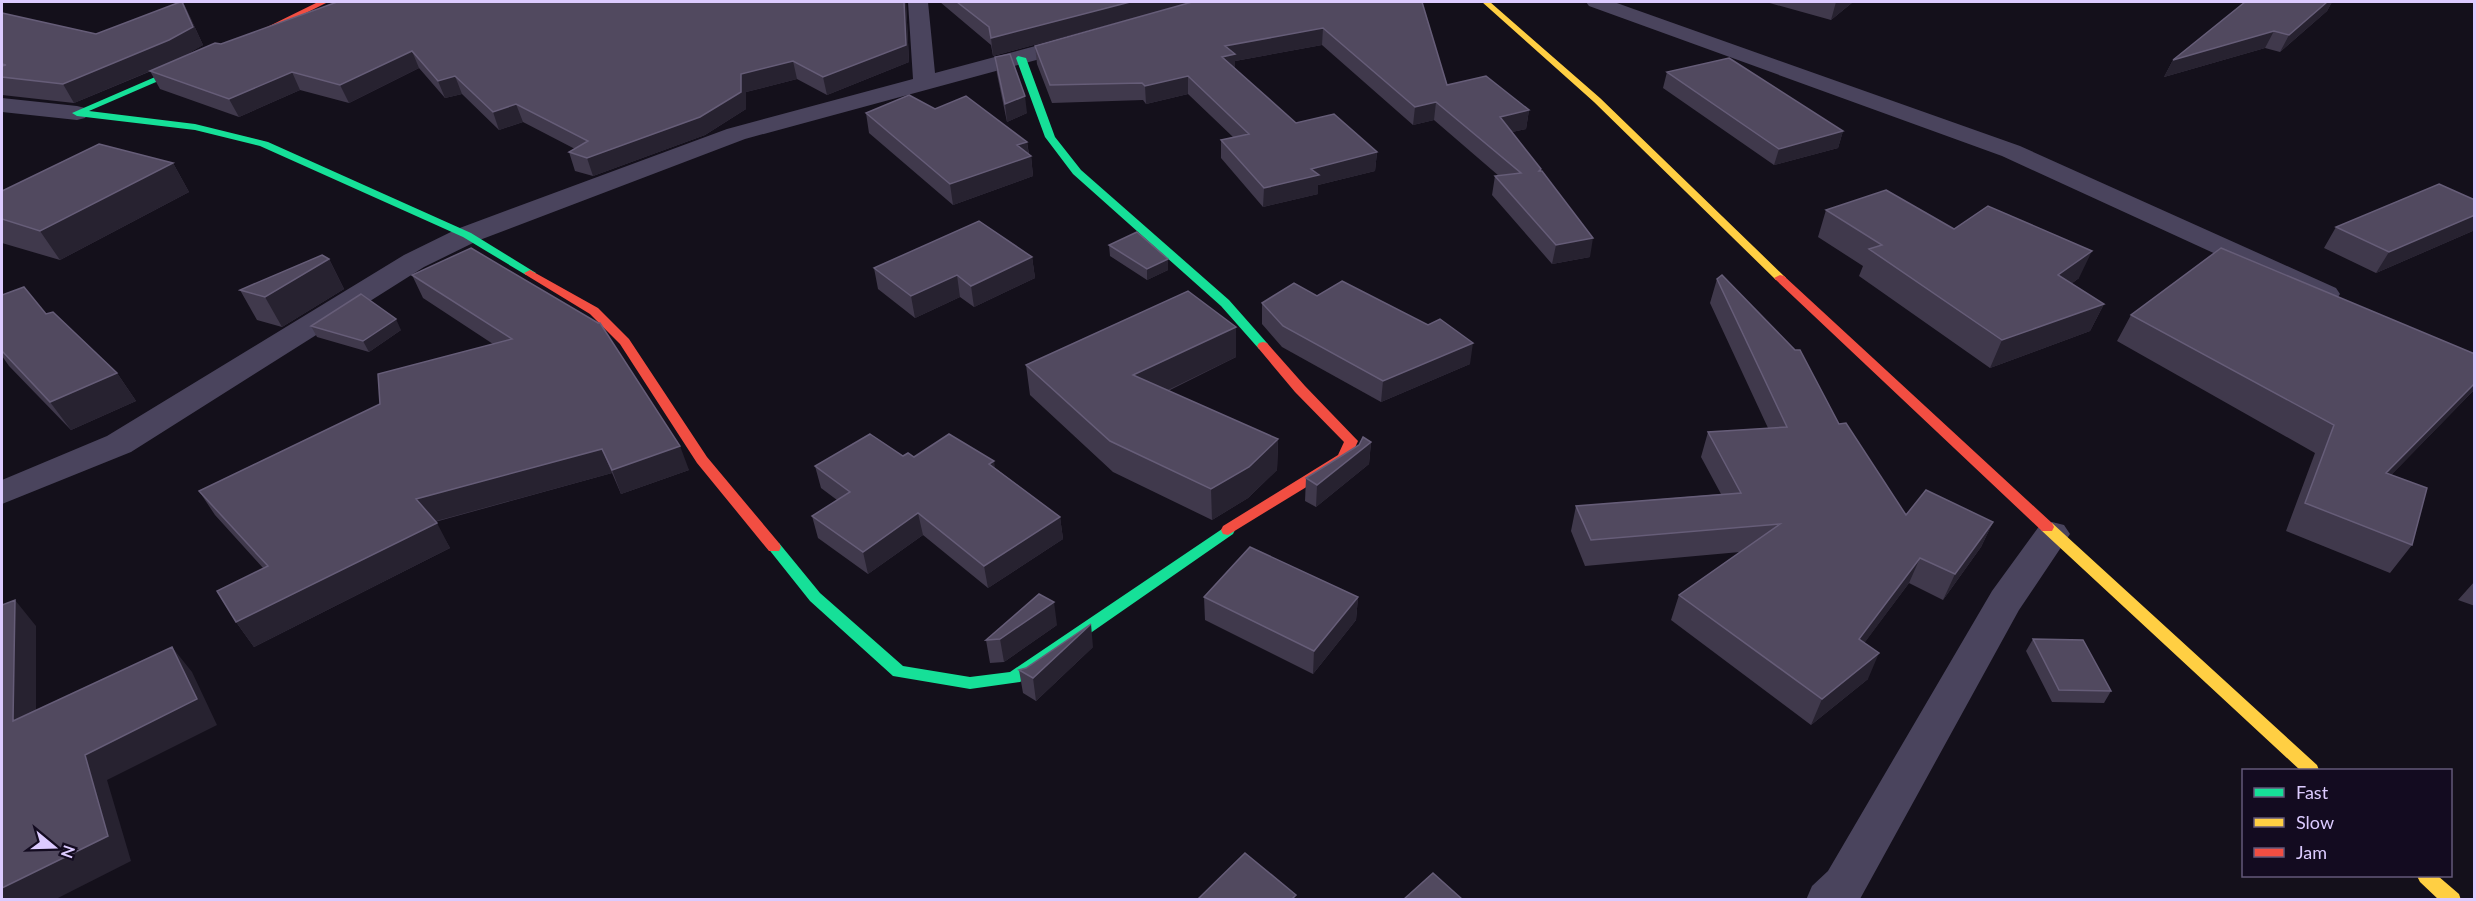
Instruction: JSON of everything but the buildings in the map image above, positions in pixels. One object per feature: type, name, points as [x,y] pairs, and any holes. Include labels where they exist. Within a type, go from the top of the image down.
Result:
[{"type":"street","points":[[241,42],[324,2]]},
{"type":"street","points":[[918,2],[925,84]]},
{"type":"street","points":[[1486,2],[1533,40],[2052,534],[2309,769]]},
{"type":"street","points":[[1596,2],[2011,151],[2345,303]]},
{"type":"street","points":[[2,494],[119,444],[174,412],[414,261],[467,234],[736,134],[1099,36]]},
{"type":"street","points":[[77,113],[209,56]]},
{"type":"street","points":[[2,105],[188,124],[230,133],[264,144],[467,234],[594,311],[625,342],[702,460],[815,597],[899,672],[970,683],[1014,678],[1200,547],[1344,458],[1351,441],[1300,389],[1225,303],[1077,172],[1050,137],[1021,58]]},
{"type":"street","points":[[1828,900],[1844,885],[2005,601],[2052,534]]},
{"type":"street","points":[[2427,877],[2452,900]]},
{"type":"traffic: fast","points":[[1021,58],[1050,137],[1077,172],[1225,303],[1263,346]]},
{"type":"traffic: fast","points":[[195,63],[77,113],[195,127],[264,144],[467,235],[530,273]]},
{"type":"traffic: fast","points":[[774,547],[815,597],[899,672],[970,683],[1014,678],[1228,530]]},
{"type":"traffic: slow","points":[[1486,2],[1597,100],[1780,278]]},
{"type":"traffic: slow","points":[[2047,527],[2310,769]]},
{"type":"traffic: slow","points":[[2427,877],[2452,900]]},
{"type":"traffic: jam","points":[[255,35],[324,2]]},
{"type":"traffic: jam","points":[[530,273],[594,311],[625,342],[702,460],[774,547]]},
{"type":"traffic: jam","points":[[1780,278],[2047,527]]},
{"type":"traffic: jam","points":[[1228,530],[1344,458],[1351,441],[1300,389],[1263,346]]}]
